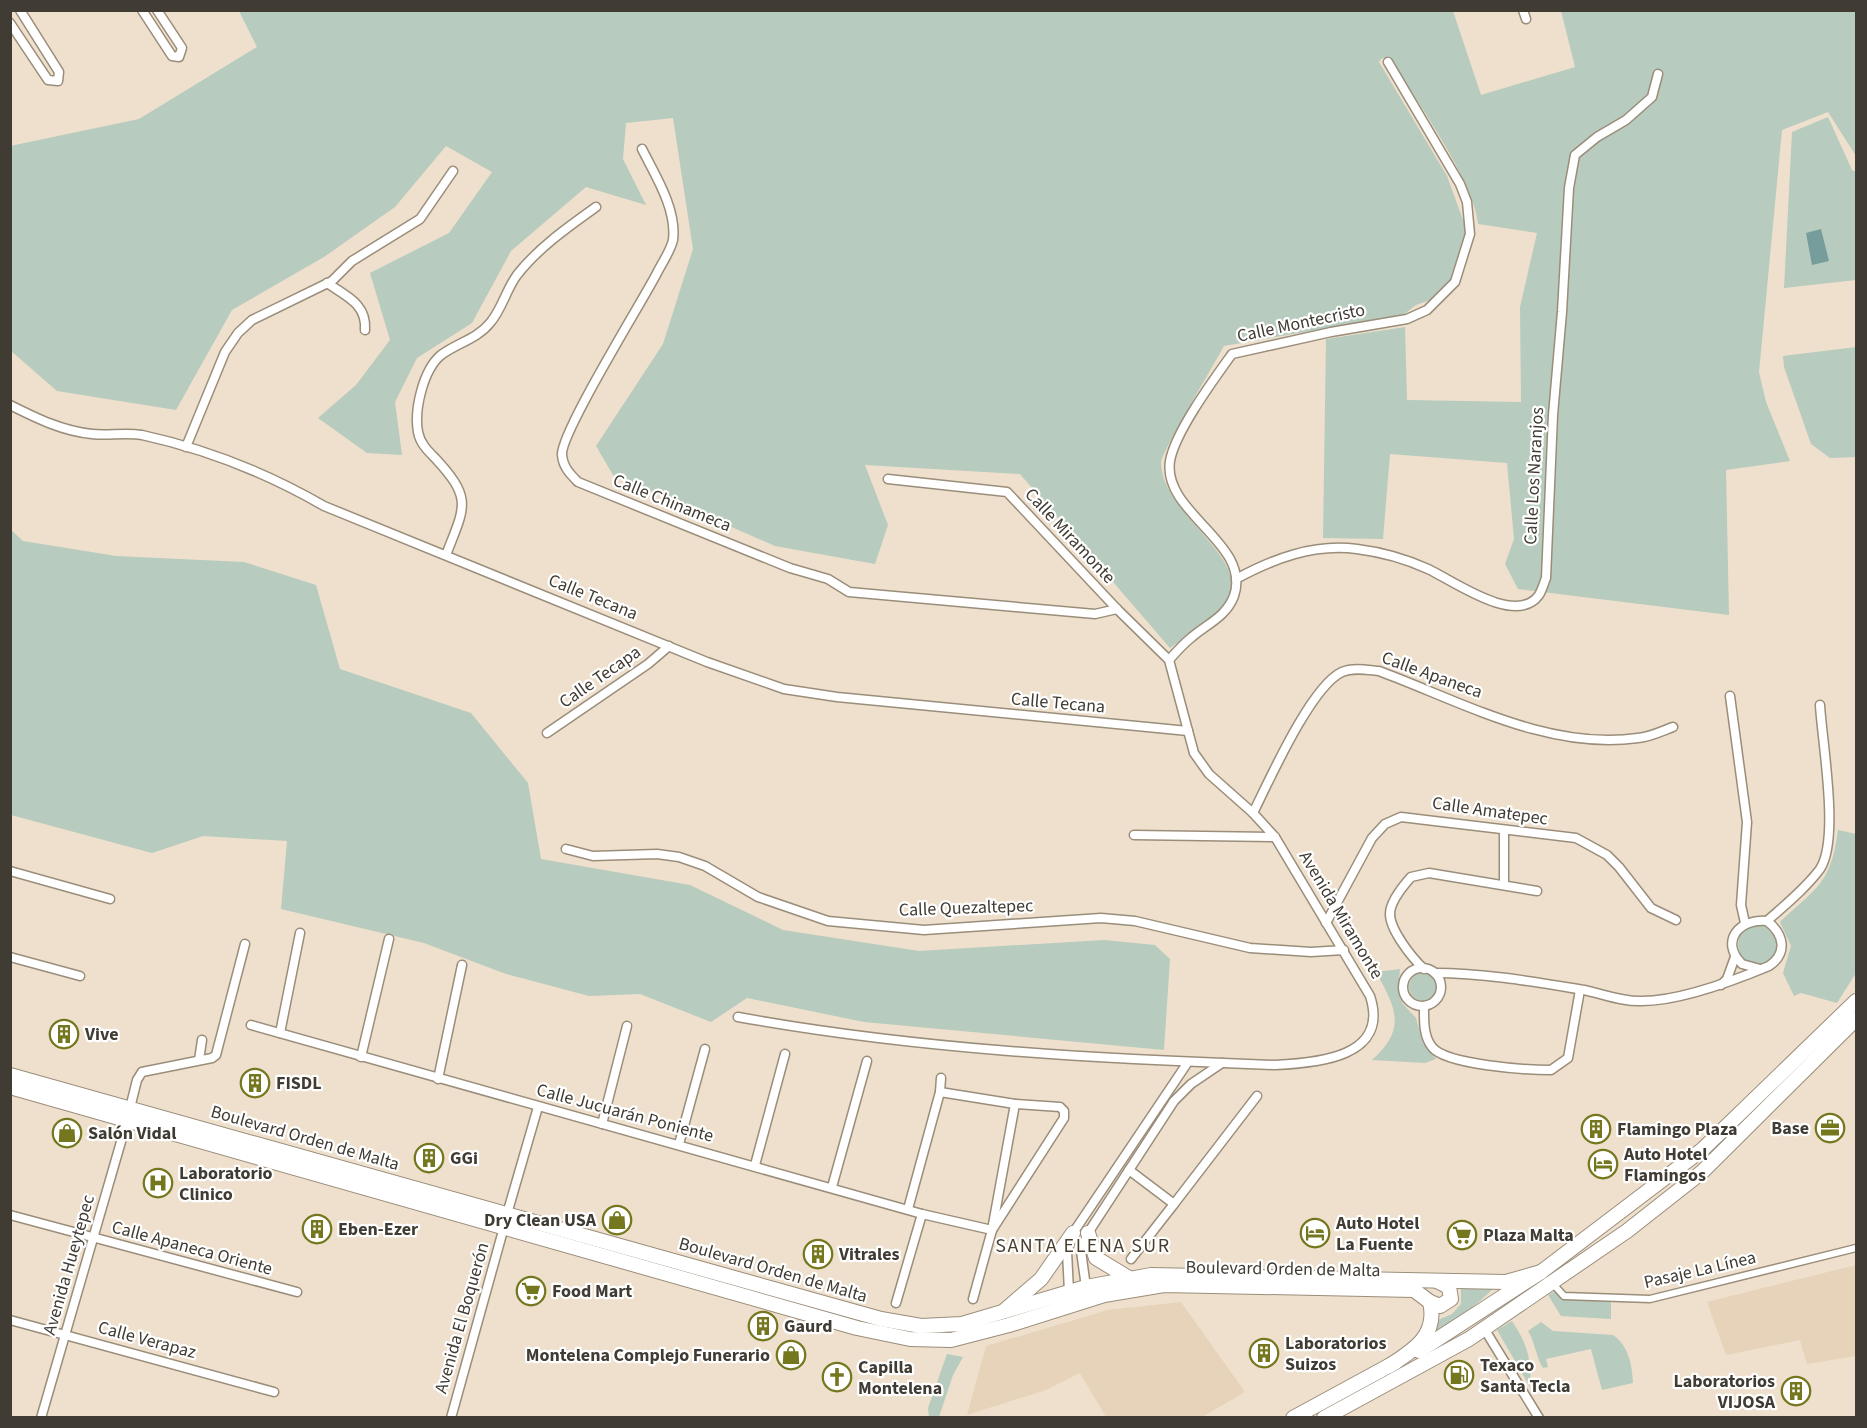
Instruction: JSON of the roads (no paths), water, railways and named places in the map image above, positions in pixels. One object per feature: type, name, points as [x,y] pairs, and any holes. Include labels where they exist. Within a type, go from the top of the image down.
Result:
[{"type":"highway","points":[[1293,1418],[1439,1339],[1541,1272],[1703,1149],[1857,1001]]},
{"type":"highway","points":[[1324,1418],[1485,1330],[1627,1231],[1702,1172],[1857,1019]]},
{"type":"highway","name":"Boulevard Orden de Malta","points":[[10,1075],[129,1114],[505,1221],[857,1328],[910,1339],[951,1340],[1009,1325],[1104,1295],[1164,1285],[1407,1289],[1420,1293],[1430,1302]]},
{"type":"highway","name":"Boulevard Orden de Malta","points":[[10,1087],[129,1114]]},
{"type":"highway","name":"Boulevard Orden de Malta","points":[[505,1221],[881,1319],[921,1326],[962,1324],[1000,1315],[1086,1287],[1129,1278],[1169,1275],[1506,1282],[1541,1272]]},
{"type":"highway","points":[[1000,1315],[1041,1279],[1072,1233]]},
{"type":"highway","points":[[1088,1233],[1096,1258],[1129,1278]]},
{"type":"highway","points":[[1389,1366],[1406,1355],[1428,1334],[1432,1322],[1430,1302],[1440,1306],[1449,1303],[1452,1297],[1449,1287],[1432,1280]]},
{"type":"street","points":[[10,23],[48,80],[58,81],[59,72],[20,10]]},
{"type":"street","points":[[142,10],[172,56],[179,57],[182,48],[156,10]]},
{"type":"street","name":"Calle Montecristo","points":[[1236,579],[1231,560],[1176,492],[1170,471],[1172,452],[1210,385],[1232,354],[1331,332],[1407,319],[1426,310],[1442,298],[1455,282],[1467,249],[1471,221],[1460,184],[1388,63]]},
{"type":"street","name":"Calle Los Naranjos","points":[[1236,579],[1274,559],[1328,548],[1356,549],[1427,568],[1502,605],[1525,604],[1539,596],[1546,578],[1553,415],[1569,188],[1575,155],[1597,137],[1626,120],[1652,97],[1658,74]]},
{"type":"street","name":"Calle Chinameca","points":[[642,149],[662,190],[672,226],[673,241],[648,291],[573,421],[562,453],[567,470],[578,482],[790,568],[828,579],[849,592],[1095,614],[1117,609]]},
{"type":"street","points":[[186,447],[225,352],[238,333],[252,320],[327,284],[352,261],[420,219],[453,171]]},
{"type":"street","points":[[446,555],[463,512],[463,497],[458,484],[424,447],[418,433],[420,400],[429,374],[440,356],[480,334],[492,322],[517,274],[543,248],[596,207]]},
{"type":"street","points":[[327,284],[358,305],[366,318],[365,330]]},
{"type":"street","name":"Calle Tecana","points":[[10,405],[70,431],[93,435],[139,434],[241,464],[295,488],[324,506],[669,646],[784,689],[1188,731]]},
{"type":"street","name":"Calle Miramonte","points":[[888,479],[1007,492],[1117,609],[1169,660]]},
{"type":"street","points":[[1169,660],[1193,636],[1220,617],[1234,595],[1236,579]]},
{"type":"street","name":"Calle Tecapa","points":[[547,733],[648,664],[669,646]]},
{"type":"street","name":"Avenida Miramonte","points":[[738,1017],[848,1036],[1188,1062],[1275,1065],[1320,1062],[1351,1050],[1362,1042],[1373,1026],[1376,1012],[1370,996],[1275,837],[1253,813],[1209,774],[1194,753],[1169,660]]},
{"type":"street","name":"Calle Apaneca","points":[[1253,813],[1297,729],[1318,695],[1342,672],[1362,669],[1379,671],[1527,727],[1569,736],[1615,741],[1641,738],[1673,727]]},
{"type":"street","points":[[1730,696],[1747,822],[1741,905],[1749,922]]},
{"type":"street","points":[[1770,923],[1780,909],[1821,867],[1828,837],[1829,803],[1820,705]]},
{"type":"street","name":"Calle Amatepec","points":[[1326,923],[1372,838],[1385,825],[1401,817],[1576,838],[1607,855],[1651,908],[1676,920]]},
{"type":"street","points":[[1504,830],[1504,885]]},
{"type":"street","points":[[1134,835],[1275,837]]},
{"type":"street","name":"Calle Quezaltepec","points":[[566,849],[594,856],[657,854],[679,857],[705,866],[758,897],[828,921],[924,930],[1101,918],[1135,921],[1250,948],[1311,952],[1344,950]]},
{"type":"street","points":[[10,871],[110,899]]},
{"type":"street","points":[[1537,891],[1429,873],[1411,877],[1396,898],[1390,914],[1410,956],[1424,969],[1434,973],[1458,973],[1580,990],[1641,1002],[1720,985],[1773,964],[1781,951],[1781,937],[1770,923],[1749,922],[1733,938],[1735,957],[1727,979],[1720,985]]},
{"type":"street","points":[[280,1034],[300,933]]},
{"type":"street","points":[[362,1057],[389,939]]},
{"type":"street","points":[[202,1040],[199,1060],[216,1055],[245,944]]},
{"type":"street","points":[[1410,956],[1405,981],[1406,997],[1415,1005],[1424,1006],[1432,1003],[1440,994],[1446,981],[1458,973]]},
{"type":"street","points":[[10,957],[80,976]]},
{"type":"street","points":[[1735,957],[1746,967],[1760,969]]},
{"type":"street","points":[[438,1078],[462,965]]},
{"type":"street","points":[[1405,981],[1412,972],[1424,969]]},
{"type":"street","points":[[1434,973],[1441,983],[1440,994]]},
{"type":"street","points":[[1424,1006],[1428,1039],[1437,1053],[1472,1062],[1551,1070],[1568,1058],[1580,990]]},
{"type":"street","name":"Calle Jucuarán Poniente","points":[[251,1025],[922,1214],[992,1230]]},
{"type":"street","points":[[602,1124],[627,1026]]},
{"type":"street","points":[[679,1144],[705,1049]]},
{"type":"street","points":[[755,1166],[785,1054]]},
{"type":"street","name":"Avenida Hueytepec","points":[[41,1418],[94,1238],[137,1080],[142,1072],[199,1060]]},
{"type":"street","points":[[831,1187],[867,1061]]},
{"type":"street","points":[[1069,1292],[1067,1252],[1072,1233],[1188,1062]]},
{"type":"street","points":[[1086,1287],[1081,1251],[1088,1233],[1174,1101],[1191,1084],[1222,1063]]},
{"type":"street","points":[[908,1209],[940,1092],[941,1078]]},
{"type":"street","points":[[940,1092],[1016,1104],[1060,1107],[1064,1110],[1065,1116],[992,1230]]},
{"type":"street","points":[[1131,1259],[1257,1096]]},
{"type":"street","points":[[974,1299],[992,1230],[1016,1104]]},
{"type":"street","name":"Avenida El Boquerón","points":[[451,1418],[538,1107]]},
{"type":"street","points":[[1129,1170],[1174,1204]]},
{"type":"street","points":[[896,1303],[922,1214]]},
{"type":"street","name":"Calle Apaneca Oriente","points":[[10,1215],[297,1292]]},
{"type":"street","name":"Pasaje La Línea","points":[[1553,1284],[1564,1296],[1650,1299],[1857,1248]]},
{"type":"street","name":"Calle Verapaz","points":[[10,1320],[274,1392]]},
{"type":"street","points":[[1485,1330],[1539,1418]]},
{"type":"water","points":[[1821,229],[1829,261],[1812,265],[1806,233]]},
{"type":"place","name":"Vive","points":[[64,1034]]},
{"type":"place","name":"FISDL","points":[[255,1083]]},
{"type":"place","name":"Base","points":[[1830,1128]]},
{"type":"place","name":"Flamingo Plaza","points":[[1596,1129]]},
{"type":"place","name":"Salón Vidal","points":[[67,1133]]},
{"type":"place","name":"GGi","points":[[429,1158]]},
{"type":"place","name":"Auto Hotel Flamingos","points":[[1603,1164]]},
{"type":"place","name":"Laboratorio Clinico","points":[[158,1183]]},
{"type":"place","name":"Dry Clean USA","points":[[617,1220]]},
{"type":"place","name":"Eben-Ezer","points":[[317,1229]]},
{"type":"place","name":"Auto Hotel La Fuente","points":[[1315,1233]]},
{"type":"place","name":"Plaza Malta","points":[[1462,1235]]},
{"type":"place","name":"Vitrales","points":[[818,1254]]},
{"type":"place","name":"Food Mart","points":[[531,1291]]},
{"type":"place","name":"Gaurd","points":[[763,1326]]},
{"type":"place","name":"Laboratorios Suizos","points":[[1264,1353]]},
{"type":"place","name":"Montelena Complejo Funerario","points":[[791,1355]]},
{"type":"place","name":"Texaco Santa Tecla","points":[[1459,1375]]},
{"type":"place","name":"Capilla Montelena","points":[[837,1377]]},
{"type":"place","name":"Laboratorios VIJOSA","points":[[1796,1391]]},
{"type":"district","name":"SANTA ELENA SUR","points":[[1083,1246]]}]
